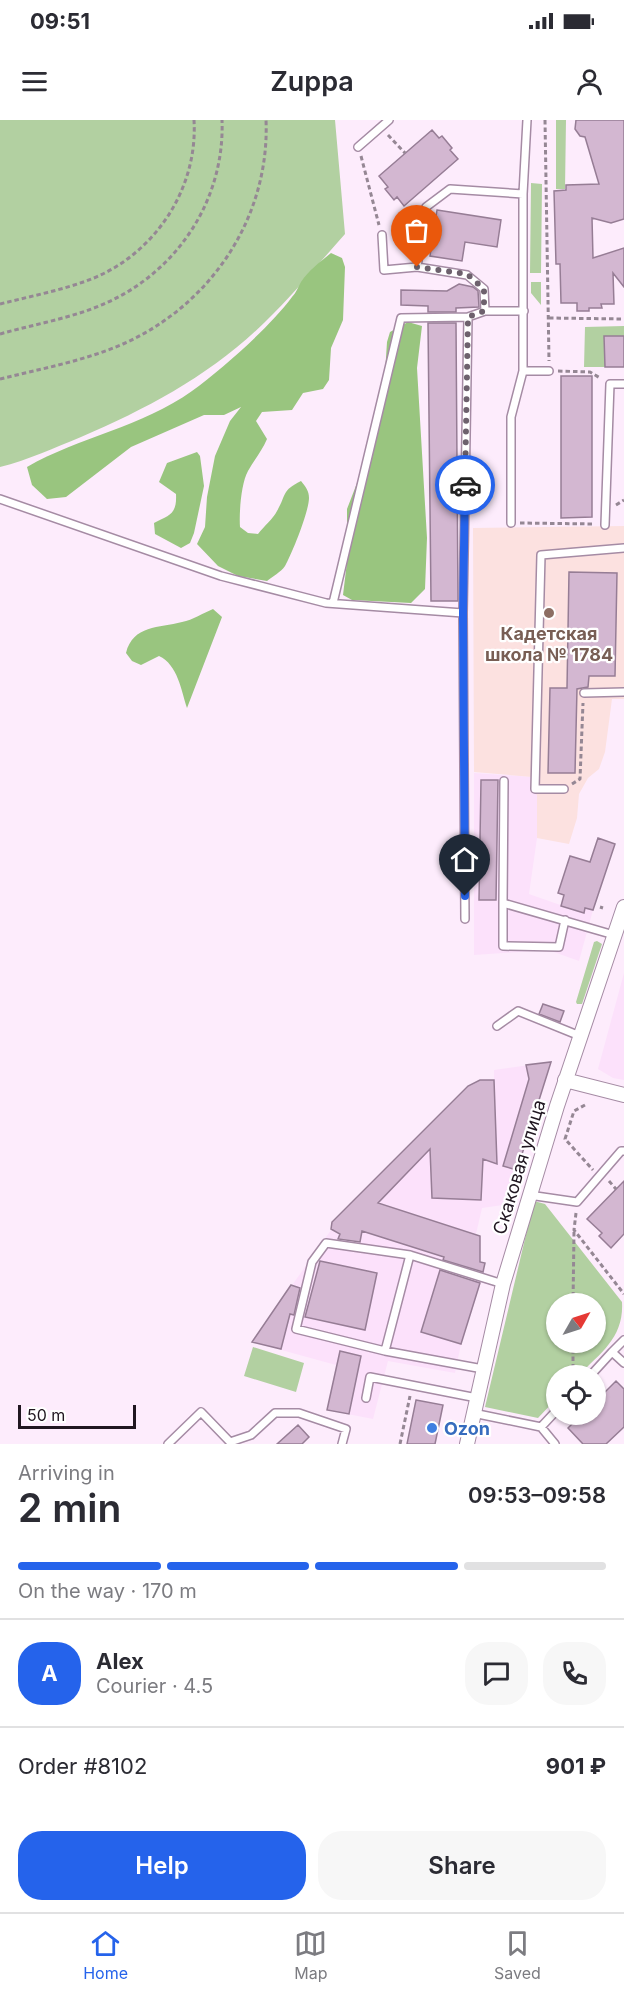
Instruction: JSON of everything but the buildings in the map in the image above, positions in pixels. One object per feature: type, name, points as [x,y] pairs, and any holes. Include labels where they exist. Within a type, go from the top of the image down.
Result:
[{"type":"street","name":"Скаковая улица","points":[[467,1444],[502,1284],[565,1080],[624,907]]},
{"type":"street","points":[[565,1080],[624,1095]]},
{"type":"lane","points":[[358,147],[388,120]]},
{"type":"lane","points":[[511,523],[511,417],[523,371],[523,194],[526,120]]},
{"type":"lane","points":[[417,267],[426,207],[450,189],[523,194]]},
{"type":"lane","points":[[382,235],[384,270],[417,267],[467,274],[484,289],[484,311]]},
{"type":"lane","points":[[333,603],[401,318],[468,317],[484,311],[524,311]]},
{"type":"lane","points":[[465,919],[463,613],[468,317]]},
{"type":"lane","points":[[523,371],[549,371]]},
{"type":"lane","points":[[605,525],[610,384],[624,384]]},
{"type":"lane","points":[[0,499],[221,576],[333,603],[463,613]]},
{"type":"lane","points":[[564,789],[535,789],[541,555],[624,548]]},
{"type":"lane","points":[[584,693],[624,692]]},
{"type":"lane","points":[[504,782],[503,946],[559,947],[565,920]]},
{"type":"lane","points":[[503,903],[614,935]]},
{"type":"lane","points":[[497,1026],[518,1011],[580,1036]]},
{"type":"lane","points":[[529,1195],[578,1202],[598,1176],[624,1150]]},
{"type":"lane","points":[[483,1370],[385,1351],[296,1329],[312,1262],[326,1243],[410,1255],[502,1284]]},
{"type":"lane","points":[[385,1351],[410,1255]]},
{"type":"lane","points":[[600,1365],[624,1340]]},
{"type":"lane","points":[[612,1352],[624,1363]]},
{"type":"lane","points":[[366,1398],[370,1377],[477,1398]]},
{"type":"lane","points":[[168,1444],[201,1412],[230,1442],[251,1435],[275,1413],[299,1413],[346,1429],[342,1444]]},
{"type":"lane","points":[[473,1413],[541,1427],[555,1444]]},
{"type":"lane","points":[[541,1427],[546,1422]]},
{"type":"path","points":[[0,304],[93,278],[121,263],[146,243],[166,218],[182,190],[191,159],[194,120]]},
{"type":"path","points":[[0,334],[104,305],[137,287],[166,263],[190,234],[207,201],[219,165],[222,120]]},
{"type":"path","points":[[0,379],[120,345],[161,324],[197,294],[226,259],[248,218],[262,174],[266,120]]},
{"type":"path","points":[[545,120],[549,371],[590,372],[610,384]]},
{"type":"path","points":[[381,127],[405,153]]},
{"type":"path","points":[[358,147],[382,235]]},
{"type":"path","points":[[549,318],[624,319]]},
{"type":"path","points":[[511,523],[605,525]]},
{"type":"path","points":[[564,789],[580,779],[584,693]]},
{"type":"path","points":[[585,1105],[574,1111],[565,1140],[598,1176]]},
{"type":"path","points":[[573,1293],[574,1230],[578,1202]]},
{"type":"path","points":[[574,1230],[624,1294]]},
{"type":"path","points":[[400,1444],[412,1385]]},
{"type":"shaded area","name":"Кадетская школа № 1784","points":[[624,526],[624,699],[612,699],[605,752],[599,769],[588,778],[579,794],[577,818],[569,844],[537,838],[537,795],[532,791],[532,777],[474,772],[473,528]]},
{"type":"shaded area","points":[[474,773],[532,777],[537,795],[537,838],[529,894],[583,913],[585,908],[593,910],[579,961],[548,950],[474,955]]},
{"type":"shaded area","points":[[624,973],[624,1080],[613,1078],[598,1069]]},
{"type":"shaded area","points":[[551,1062],[512,1186],[503,1205],[482,1208],[476,1234],[389,1207],[380,1236],[485,1270],[461,1344],[455,1373],[388,1361],[373,1419],[327,1410],[336,1365],[252,1342],[331,1230],[332,1222],[468,1086],[480,1080],[494,1080],[494,1070]]},
{"type":"green space","points":[[0,120],[335,120],[345,234],[265,322],[245,341],[201,374],[155,402],[106,426],[41,454],[0,467]]},
{"type":"green space","points":[[556,120],[566,120],[565,189],[556,189]]},
{"type":"green space","points":[[531,183],[542,184],[541,273],[530,273]]},
{"type":"green space","points":[[331,253],[342,258],[345,267],[343,320],[331,348],[329,380],[323,389],[303,393],[292,410],[262,412],[256,421],[267,439],[248,471],[242,491],[240,527],[248,533],[258,534],[275,514],[285,493],[290,488],[301,481],[308,491],[308,504],[300,532],[285,566],[279,572],[267,581],[238,576],[218,566],[197,544],[205,527],[207,497],[215,456],[230,421],[241,407],[224,415],[204,415],[131,447],[66,497],[47,499],[32,485],[27,467],[152,414],[204,382],[271,322],[301,282]]},
{"type":"green space","points":[[531,282],[541,282],[541,305],[531,293]]},
{"type":"green space","points":[[408,322],[422,326],[417,368],[427,538],[425,589],[411,603],[352,600],[343,595],[347,562],[347,509],[367,457],[383,404],[387,342],[390,332]]},
{"type":"green space","points":[[624,326],[624,336],[604,336],[605,367],[584,367],[585,327]]},
{"type":"green space","points":[[197,452],[200,456],[204,486],[194,533],[190,543],[181,548],[155,534],[154,523],[174,510],[176,501],[176,494],[159,482],[167,463]]},
{"type":"green space","points":[[213,609],[222,617],[187,708],[171,665],[159,656],[141,665],[132,661],[126,653],[134,637],[141,632],[186,621]]},
{"type":"green space","points":[[594,942],[602,944],[582,1004],[577,1004]]},
{"type":"green space","points":[[534,1201],[545,1204],[622,1302],[619,1325],[606,1348],[606,1293],[546,1293],[546,1353],[601,1353],[589,1365],[546,1365],[546,1410],[538,1418],[485,1407]]},
{"type":"green space","points":[[253,1347],[304,1363],[296,1392],[244,1376]]},
{"type":"way so far","points":[[417,267],[467,274],[484,289],[484,311],[468,317],[465,485]]},
{"type":"place","name":"Кадетская школа № 1784","points":[[549,613]]},
{"type":"place","name":"Ozon","points":[[432,1428]]},
{"type":"route","points":[[465,485],[463,613],[465,896]]}]
